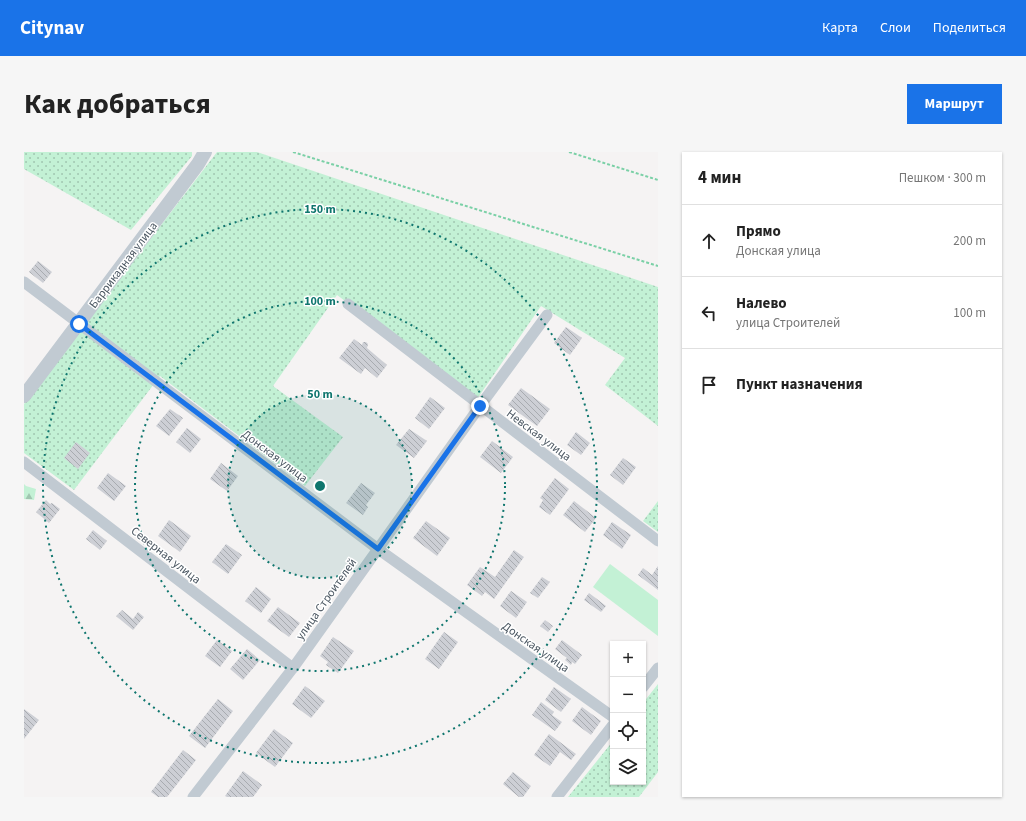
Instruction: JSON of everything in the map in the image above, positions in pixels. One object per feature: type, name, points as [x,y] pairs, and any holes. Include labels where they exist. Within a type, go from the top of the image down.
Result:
[{"type":"street","name":"Баррикадная улица","points":[[24,396],[198,164],[205,152]]},
{"type":"street","name":"Донская улица","points":[[24,282],[378,549],[610,715]]},
{"type":"street","name":"Невская улица","points":[[348,304],[658,541]]},
{"type":"street","name":"улица Строителей","points":[[193,797],[293,668],[480,406],[547,315]]},
{"type":"street","name":"Северная улица","points":[[24,462],[293,668]]},
{"type":"street","points":[[646,683],[658,668]]},
{"type":"street","points":[[557,797],[610,730]]},
{"type":"path","points":[[293,152],[658,266]]},
{"type":"path","points":[[569,152],[658,180]]},
{"type":"green space","points":[[24,152],[192,152],[192,156],[131,230],[24,169]]},
{"type":"green space","points":[[217,152],[257,152],[658,287],[658,426],[605,385],[625,358],[541,306],[477,399],[337,295],[273,386],[343,437],[305,486],[160,376],[74,490],[24,453],[24,404]]},
{"type":"green space","points":[[24,484],[36,489],[34,500],[24,499]]},
{"type":"green space","points":[[658,501],[658,532],[643,521]]},
{"type":"green space","points":[[610,564],[658,600],[658,636],[593,587]]},
{"type":"green space","points":[[658,684],[658,772],[639,797],[568,797],[610,745],[610,785],[646,785],[646,699]]},
{"type":"building","points":[[38,261],[52,272],[43,283],[29,272]]},
{"type":"building","points":[[566,327],[582,338],[570,355],[554,343]]},
{"type":"building","points":[[354,339],[362,345],[363,342],[366,342],[368,344],[367,348],[387,365],[377,378],[365,368],[361,374],[339,358]]},
{"type":"building","points":[[521,388],[550,409],[537,426],[508,405]]},
{"type":"building","points":[[430,397],[445,408],[429,429],[415,418]]},
{"type":"building","points":[[170,409],[183,418],[169,436],[156,426]]},
{"type":"building","points":[[187,428],[201,439],[190,453],[176,442]]},
{"type":"building","points":[[409,429],[427,441],[414,458],[396,445]]},
{"type":"building","points":[[576,432],[590,443],[581,455],[567,445]]},
{"type":"building","points":[[492,441],[513,457],[501,473],[480,457]]},
{"type":"building","points":[[76,442],[90,453],[78,469],[64,458]]},
{"type":"building","points":[[623,458],[636,467],[623,485],[610,475]]},
{"type":"building","points":[[221,463],[238,476],[227,491],[210,479]]},
{"type":"building","points":[[108,473],[126,486],[114,501],[97,488]]},
{"type":"building","points":[[555,478],[569,489],[550,515],[539,507],[543,500],[540,498]]},
{"type":"building","points":[[361,483],[375,493],[366,505],[368,507],[363,515],[346,503]]},
{"type":"building","points":[[46,500],[50,504],[52,503],[60,509],[49,523],[36,512]]},
{"type":"building","points":[[574,501],[596,518],[585,532],[563,515]]},
{"type":"building","points":[[169,520],[191,536],[180,552],[158,536]]},
{"type":"building","points":[[426,521],[450,538],[437,556],[413,538]]},
{"type":"building","points":[[612,522],[631,535],[622,549],[603,535]]},
{"type":"building","points":[[93,530],[107,541],[100,550],[86,539]]},
{"type":"building","points":[[226,544],[242,555],[228,574],[212,562]]},
{"type":"building","points":[[514,550],[524,557],[494,599],[485,592],[482,596],[467,585],[480,567],[495,577]]},
{"type":"building","points":[[658,566],[658,590],[638,575],[643,568],[652,575]]},
{"type":"building","points":[[542,577],[550,582],[538,598],[530,593]]},
{"type":"building","points":[[256,587],[271,599],[261,613],[245,601]]},
{"type":"building","points":[[511,591],[527,602],[516,618],[500,606]]},
{"type":"building","points":[[589,593],[606,606],[601,612],[584,600]]},
{"type":"building","points":[[278,607],[300,623],[289,637],[267,621]]},
{"type":"building","points":[[122,610],[133,619],[138,612],[144,617],[133,630],[116,616]]},
{"type":"building","points":[[545,620],[553,626],[548,632],[540,626]]},
{"type":"building","points":[[444,632],[458,642],[439,669],[425,659]]},
{"type":"building","points":[[333,637],[354,651],[338,673],[326,665],[328,662],[320,656]]},
{"type":"building","points":[[217,640],[232,651],[220,667],[205,656]]},
{"type":"building","points":[[562,640],[582,655],[575,664],[572,662],[571,665],[565,660],[567,658],[555,649]]},
{"type":"building","points":[[247,649],[260,660],[243,680],[230,669]]},
{"type":"building","points":[[305,686],[325,701],[311,718],[292,704]]},
{"type":"building","points":[[554,687],[571,699],[561,712],[545,700]]},
{"type":"building","points":[[218,699],[233,711],[205,748],[189,736]]},
{"type":"building","points":[[541,702],[554,712],[552,715],[562,722],[555,731],[532,715]]},
{"type":"building","points":[[582,707],[601,721],[591,735],[572,721]]},
{"type":"building","points":[[24,709],[39,720],[24,739]]},
{"type":"building","points":[[274,729],[293,743],[275,767],[256,753]]},
{"type":"building","points":[[549,734],[576,754],[571,760],[560,752],[550,766],[534,755]]},
{"type":"building","points":[[183,750],[196,760],[167,797],[158,797],[151,792]]},
{"type":"building","points":[[243,771],[262,785],[253,797],[225,796]]},
{"type":"building","points":[[513,772],[531,786],[523,797],[519,797],[503,784]]},
{"type":"route","points":[[79,324],[378,549],[480,406]]}]
